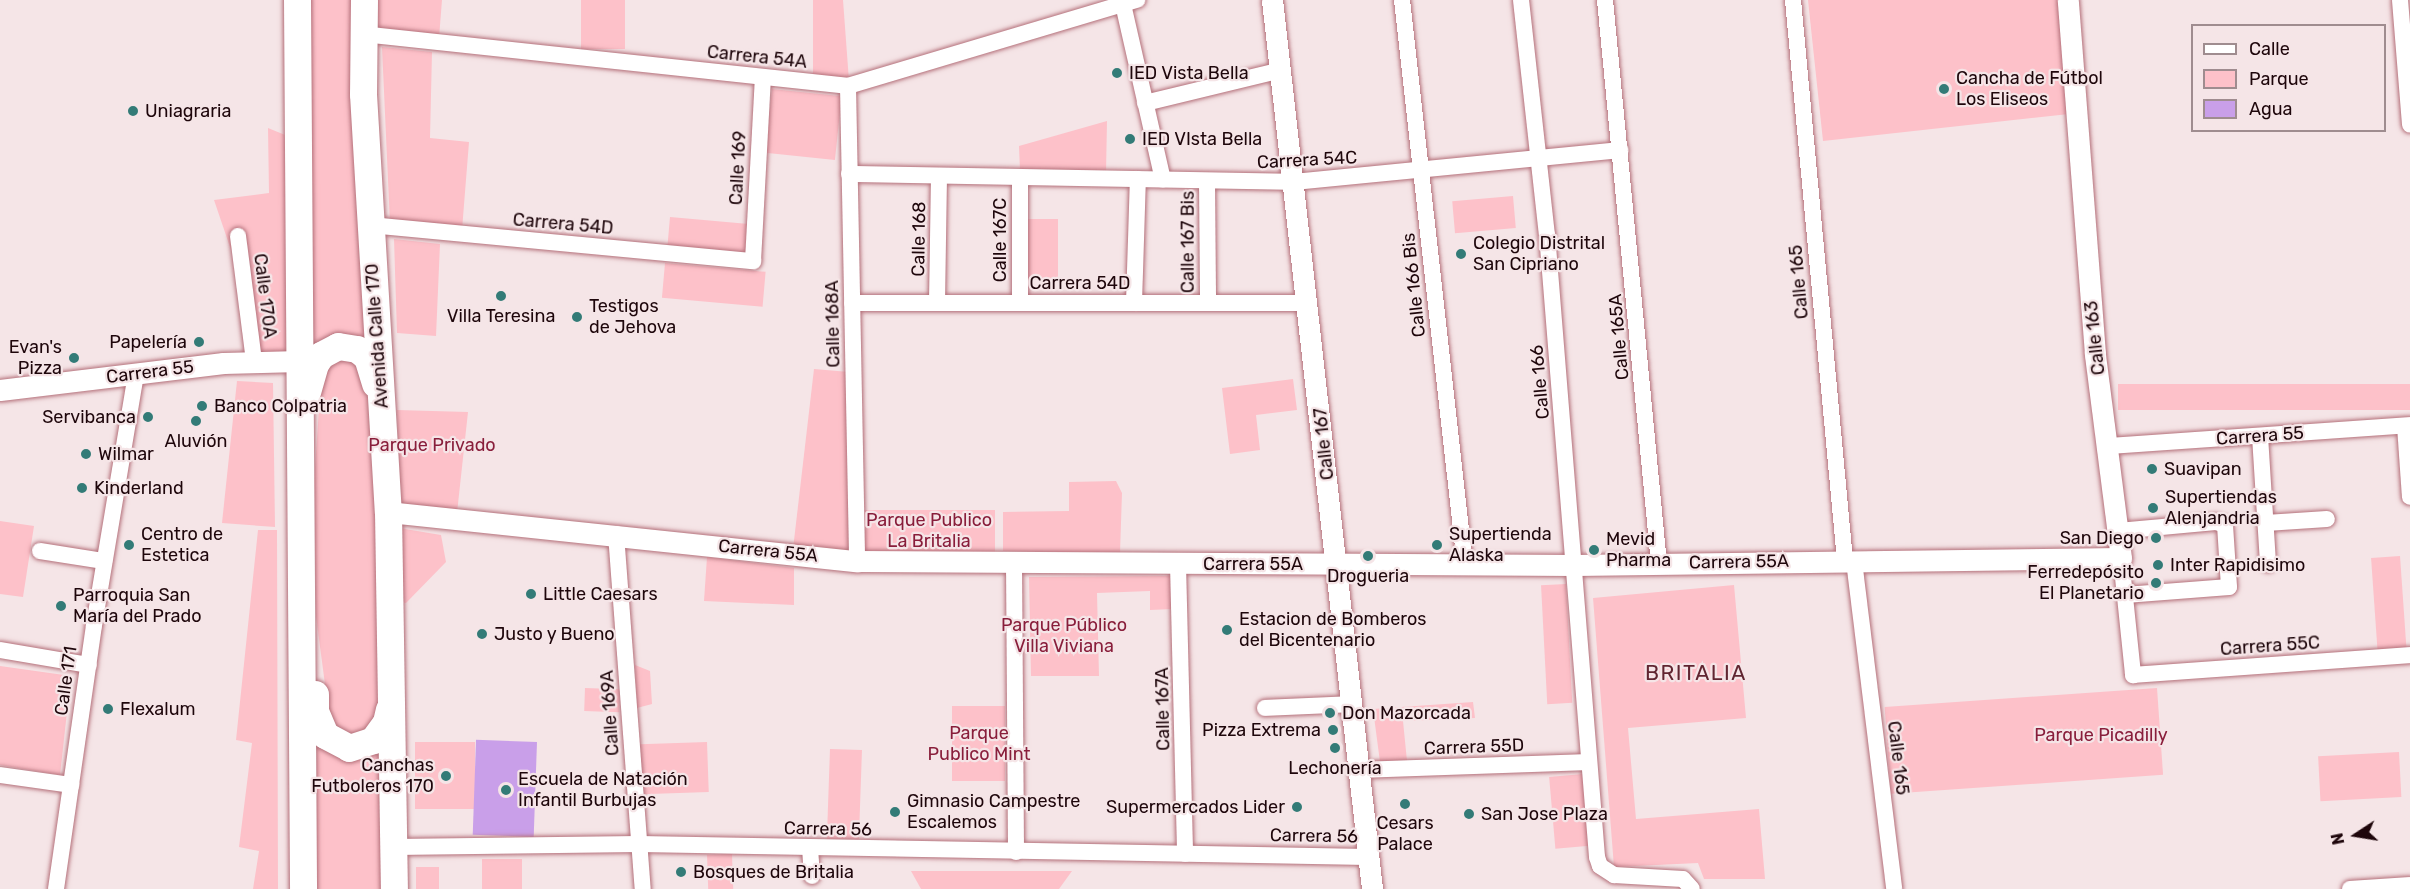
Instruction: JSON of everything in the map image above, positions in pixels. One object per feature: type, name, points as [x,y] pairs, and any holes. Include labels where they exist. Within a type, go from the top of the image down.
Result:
[{"type":"main road","points":[[297,0],[303,613],[303,889]]},
{"type":"main road","name":"Avenida Calle 170","points":[[364,0],[362,33],[370,225],[388,512],[394,889]]},
{"type":"main road","points":[[300,417],[315,364],[321,355],[338,346],[357,349],[373,367],[384,451]]},
{"type":"main road","points":[[303,613],[315,669],[315,711],[325,735],[335,744],[362,746],[380,733],[392,700]]},
{"type":"street","name":"Calle 167","points":[[1272,0],[1308,303],[1372,889]]},
{"type":"street","name":"Calle 166 Bis","points":[[1402,0],[1465,565]]},
{"type":"street","name":"Calle 166","points":[[1521,0],[1540,158],[1575,565],[1589,762],[1600,866],[1614,876],[1683,879],[1692,889]]},
{"type":"street","name":"Calle 165A","points":[[1605,0],[1659,564]]},
{"type":"street","name":"Calle 165","points":[[1793,0],[1849,561],[1894,889]]},
{"type":"street","name":"Calle 163","points":[[2068,0],[2095,354],[2110,446],[2133,675]]},
{"type":"street","points":[[2400,0],[2410,126]]},
{"type":"street","name":"Carrera 54A","points":[[362,33],[848,86],[1130,2]]},
{"type":"street","points":[[1130,2],[1145,103],[1163,180]]},
{"type":"street","points":[[1145,103],[1281,70]]},
{"type":"street","name":"Calle 169","points":[[753,261],[763,77]]},
{"type":"street","name":"Calle 168A","points":[[848,86],[857,561]]},
{"type":"street","name":"Carrera 54C","points":[[849,174],[1294,182],[1420,172],[1620,150]]},
{"type":"street","name":"Calle 168","points":[[937,303],[939,176]]},
{"type":"street","name":"Calle 167C","points":[[1020,177],[1020,303]]},
{"type":"street","points":[[1134,303],[1138,180]]},
{"type":"street","name":"Calle 167 Bis","points":[[1207,181],[1208,302]]},
{"type":"street","name":"Carrera 54D","points":[[370,225],[753,261]]},
{"type":"street","name":"Calle 170A","points":[[238,236],[254,361]]},
{"type":"street","name":"Carrera 54D","points":[[852,303],[1308,303]]},
{"type":"street","name":"Carrera 55","points":[[0,390],[254,361],[300,361]]},
{"type":"street","name":"Calle 171","points":[[56,889],[104,561],[136,374]]},
{"type":"street","name":"Carrera 55","points":[[2110,446],[2408,426]]},
{"type":"street","points":[[2408,426],[2410,498]]},
{"type":"street","points":[[2260,436],[2268,564]]},
{"type":"street","name":"Carrera 55A","points":[[388,512],[616,534],[857,561],[1575,565],[2121,558]]},
{"type":"street","points":[[2266,523],[2326,519]]},
{"type":"street","points":[[2118,531],[2216,522],[2225,525],[2229,586],[2125,595]]},
{"type":"street","name":"Calle 169A","points":[[616,534],[643,889]]},
{"type":"street","points":[[40,551],[104,561]]},
{"type":"street","points":[[1014,562],[1016,852]]},
{"type":"street","name":"Calle 167A","points":[[1178,564],[1185,854]]},
{"type":"street","points":[[0,650],[89,666]]},
{"type":"street","name":"Carrera 55C","points":[[2133,675],[2410,655]]},
{"type":"street","points":[[1265,708],[1352,704]]},
{"type":"street","name":"Carrera 55D","points":[[1359,770],[1589,762]]},
{"type":"street","points":[[0,775],[71,785]]},
{"type":"street","name":"Carrera 56","points":[[394,847],[639,844],[1368,857]]},
{"type":"street","points":[[810,848],[812,876]]},
{"type":"street","points":[[2350,889],[2410,885]]},
{"type":"green space","points":[[309,0],[358,0],[375,346],[312,347]]},
{"type":"green space","points":[[378,0],[442,0],[439,38],[377,31]]},
{"type":"green space","points":[[581,0],[625,0],[625,49],[581,49]]},
{"type":"green space","points":[[813,0],[843,0],[849,81],[813,74]]},
{"type":"green space","points":[[1808,0],[2061,0],[2069,114],[1823,141]]},
{"type":"green space","points":[[382,47],[432,52],[430,138],[469,142],[462,230],[390,224]]},
{"type":"green space","points":[[772,89],[842,96],[835,160],[765,153]]},
{"type":"green space","points":[[1107,121],[1106,173],[1020,171],[1019,146]]},
{"type":"green space","points":[[268,128],[290,137],[294,356],[257,355],[250,261],[231,250],[214,200],[269,193]]},
{"type":"green space","points":[[1513,196],[1516,228],[1455,233],[1452,201]]},
{"type":"green space","points":[[670,217],[749,224],[746,253],[667,246]]},
{"type":"green space","points":[[1028,219],[1058,219],[1058,280],[1028,280]]},
{"type":"green space","points":[[394,239],[440,244],[436,336],[397,333]]},
{"type":"green space","points":[[665,263],[766,272],[763,307],[662,298]]},
{"type":"green space","points":[[352,355],[366,367],[371,409],[382,703],[364,737],[331,730],[316,616],[314,482],[321,380],[325,366]]},
{"type":"green space","points":[[814,369],[849,372],[853,554],[793,549]]},
{"type":"green space","points":[[1293,379],[1297,410],[1256,415],[1260,450],[1230,454],[1222,388]]},
{"type":"green space","points":[[237,381],[273,383],[275,527],[222,523]]},
{"type":"green space","points":[[2118,384],[2410,384],[2410,410],[2118,410]]},
{"type":"green space","name":"Parque Privado","points":[[397,410],[468,412],[457,513],[401,507]]},
{"type":"green space","points":[[1116,481],[1122,493],[1120,553],[1003,551],[1003,512],[1069,511],[1069,482]]},
{"type":"green space","name":"Parque Publico La Britalia","points":[[862,510],[995,510],[995,553],[862,553]]},
{"type":"green space","points":[[0,521],[34,526],[23,597],[0,594]]},
{"type":"green space","points":[[399,528],[441,535],[446,562],[406,603],[400,602]]},
{"type":"green space","points":[[258,530],[277,530],[278,889],[253,889],[259,851],[239,847],[252,743],[236,740]]},
{"type":"green space","points":[[2400,556],[2407,650],[2378,652],[2371,558]]},
{"type":"green space","points":[[707,557],[794,568],[794,605],[704,601]]},
{"type":"green space","name":"Parque Público Villa Viviana","points":[[1172,576],[1173,609],[1150,610],[1150,591],[1097,593],[1099,676],[1031,676],[1029,577]]},
{"type":"green space","points":[[1566,584],[1572,703],[1547,704],[1541,585]]},
{"type":"green space","points":[[1734,585],[1746,718],[1628,728],[1636,819],[1759,809],[1765,879],[1704,879],[1698,863],[1614,867],[1593,598]]},
{"type":"green space","points":[[635,665],[650,671],[652,704],[637,708]]},
{"type":"green space","points":[[0,666],[71,676],[60,775],[0,765]]},
{"type":"green space","points":[[585,688],[620,689],[619,712],[584,711]]},
{"type":"green space","name":"Parque Picadilly","points":[[2157,688],[2163,775],[1891,794],[1885,707]]},
{"type":"green space","points":[[1473,702],[1475,718],[1403,721],[1407,761],[1380,762],[1373,709]]},
{"type":"green space","name":"Parque Publico Mint","points":[[952,706],[1005,706],[1005,781],[952,781]]},
{"type":"green space","name":"Canchas Futboleros 170","points":[[415,742],[475,742],[475,809],[415,809]]},
{"type":"green space","points":[[707,742],[709,792],[642,794],[640,744]]},
{"type":"green space","points":[[317,745],[379,749],[388,889],[316,889]]},
{"type":"green space","points":[[830,749],[862,750],[859,844],[827,843]]},
{"type":"green space","points":[[2399,752],[2401,797],[2320,801],[2318,756]]},
{"type":"green space","points":[[1583,774],[1589,846],[1555,849],[1549,777]]},
{"type":"green space","points":[[732,854],[733,889],[708,889],[707,855]]},
{"type":"green space","points":[[482,859],[522,859],[522,889],[482,889]]},
{"type":"green space","points":[[416,867],[439,867],[439,889],[416,889]]},
{"type":"green space","points":[[911,871],[1072,871],[1059,889],[921,889]]},
{"type":"water","name":"Escuela de Natación Infantil Burbujas","points":[[476,740],[537,742],[534,837],[473,835]]},
{"type":"place","name":"IED Vista Bella","points":[[1117,73]]},
{"type":"place","name":"Cancha de Fútbol Los Eliseos","points":[[1944,89]]},
{"type":"place","name":"Uniagraria","points":[[133,111]]},
{"type":"place","name":"IED VIsta Bella","points":[[1130,139]]},
{"type":"place","name":"Colegio Distrital San Cipriano","points":[[1461,254]]},
{"type":"place","name":"Villa Teresina","points":[[501,296]]},
{"type":"place","name":"Testigos de Jehova","points":[[577,317]]},
{"type":"place","name":"Papelería","points":[[199,342]]},
{"type":"place","name":"Evan's Pizza","points":[[74,358]]},
{"type":"place","name":"Banco Colpatria","points":[[202,406]]},
{"type":"place","name":"Servibanca","points":[[148,417]]},
{"type":"place","name":"Aluvión","points":[[196,421]]},
{"type":"place","name":"Wilmar","points":[[86,454]]},
{"type":"place","name":"Suavipan","points":[[2152,469]]},
{"type":"place","name":"Kinderland","points":[[82,488]]},
{"type":"place","name":"Supertiendas Alenjandria","points":[[2153,508]]},
{"type":"place","name":"San Diego","points":[[2156,538]]},
{"type":"place","name":"Centro de Estetica","points":[[129,545]]},
{"type":"place","name":"Supertienda Alaska","points":[[1437,545]]},
{"type":"place","name":"Mevid Pharma","points":[[1594,550]]},
{"type":"place","name":"Drogueria","points":[[1368,556]]},
{"type":"place","name":"Inter Rapidisimo","points":[[2158,565]]},
{"type":"place","name":"Ferredepósito El Planetario","points":[[2156,583]]},
{"type":"place","name":"Little Caesars","points":[[531,594]]},
{"type":"place","name":"Parroquia San María del Prado","points":[[61,606]]},
{"type":"place","name":"Estacion de Bomberos del Bicentenario","points":[[1227,630]]},
{"type":"place","name":"Justo y Bueno","points":[[482,634]]},
{"type":"place","name":"Flexalum","points":[[108,709]]},
{"type":"place","name":"Don Mazorcada","points":[[1330,713]]},
{"type":"place","name":"Pizza Extrema","points":[[1333,730]]},
{"type":"place","name":"Lechonería","points":[[1335,748]]},
{"type":"place","name":"Canchas Futboleros 170","points":[[446,776]]},
{"type":"place","name":"Escuela de Natación Infantil Burbujas","points":[[506,790]]},
{"type":"place","name":"Cesars Palace","points":[[1405,804]]},
{"type":"place","name":"Supermercados Lider","points":[[1297,807]]},
{"type":"place","name":"Gimnasio Campestre Escalemos","points":[[895,812]]},
{"type":"place","name":"San Jose Plaza","points":[[1469,814]]},
{"type":"place","name":"Bosques de Britalia","points":[[681,872]]},
{"type":"district","name":"BRITALIA","points":[[1696,673]]}]
